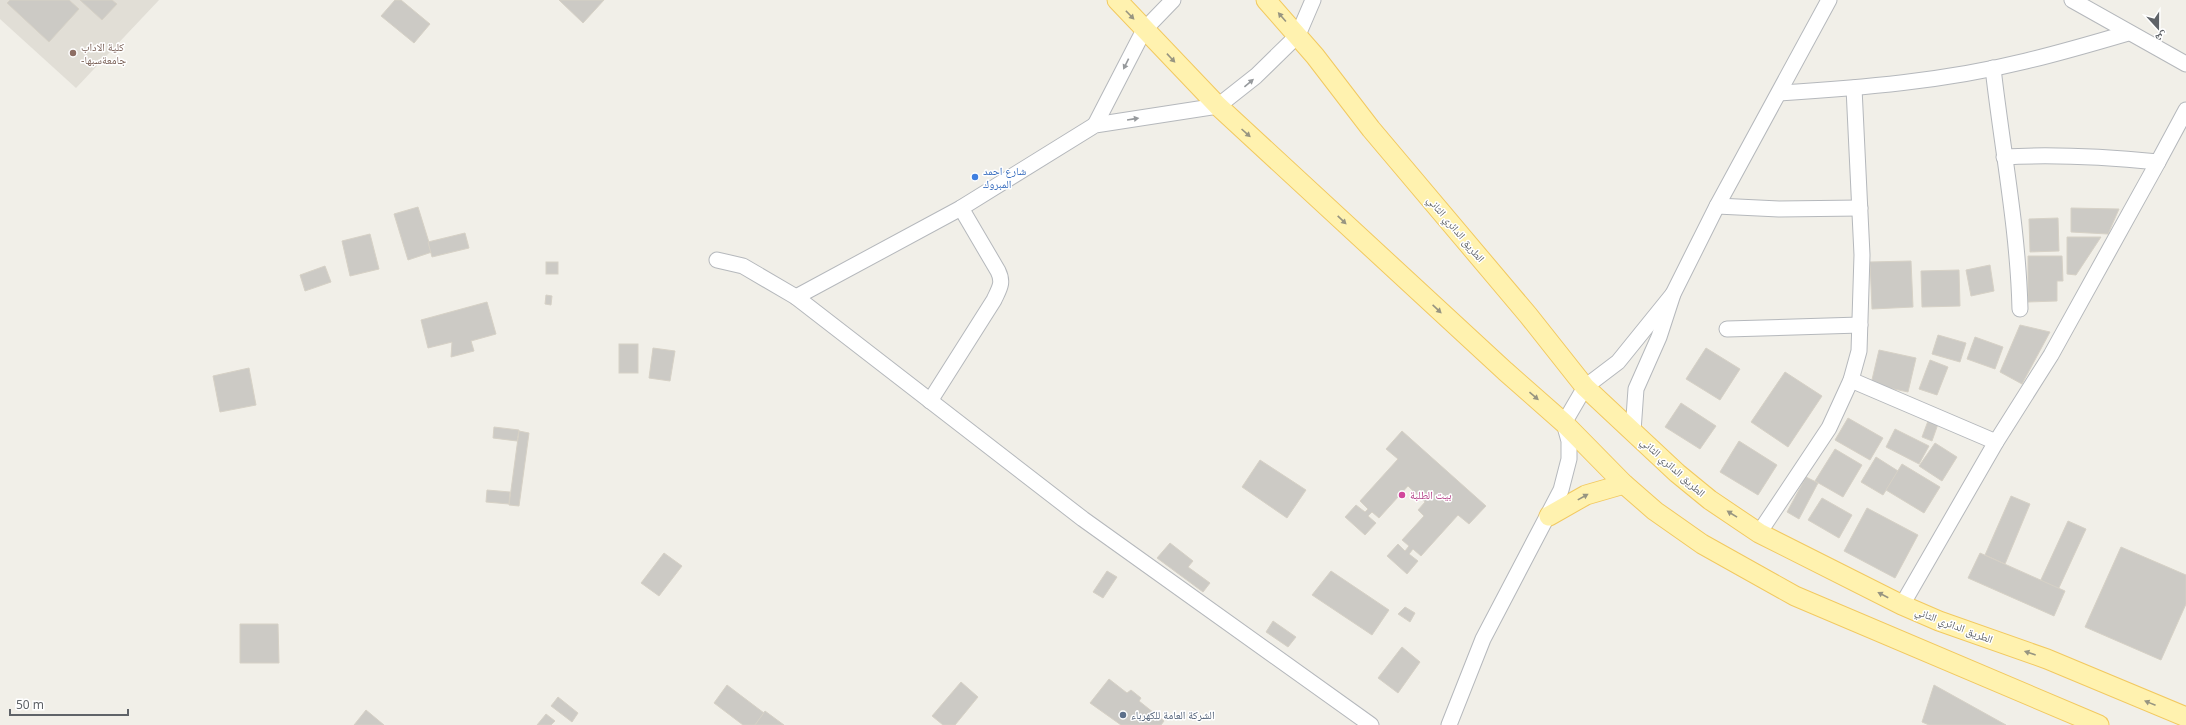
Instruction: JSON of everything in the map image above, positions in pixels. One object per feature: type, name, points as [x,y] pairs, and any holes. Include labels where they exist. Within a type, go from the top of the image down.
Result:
[{"type":"main road","points":[[1117,0],[1218,106],[1505,371],[1564,422],[1624,484],[1655,511],[1702,544],[1795,596],[2099,725]]},
{"type":"main road","name":"الطريق الدائري الثاني","points":[[1266,0],[1298,35],[1371,129],[1519,303],[1585,387],[1677,473],[1710,500],[1759,532],[1902,605],[1939,621],[2047,659],[2185,717]]},
{"type":"main road","points":[[1549,516],[1586,495],[1624,484]]},
{"type":"street","points":[[1095,125],[1144,30],[1173,0]]},
{"type":"street","points":[[796,297],[961,208],[1095,125],[1218,106],[1256,76],[1298,35],[1313,0]]},
{"type":"street","points":[[1633,431],[1636,389],[1659,337],[1673,294],[1718,206],[1829,0]]},
{"type":"street","points":[[2072,0],[2128,33],[2186,64]]},
{"type":"street","points":[[1779,93],[1854,88],[1993,68],[2025,62],[2128,33]]},
{"type":"street","points":[[1993,68],[2019,260],[2020,309]]},
{"type":"street","points":[[1759,532],[1829,428],[1851,380],[1859,350],[1862,255],[1854,88]]},
{"type":"street","points":[[1902,605],[1996,442],[2051,355],[2186,110]]},
{"type":"street","points":[[2004,157],[2033,155],[2076,156],[2158,162]]},
{"type":"street","points":[[1718,206],[1779,209],[1860,208]]},
{"type":"street","points":[[930,401],[994,300],[1001,286],[1002,279],[998,271],[961,208]]},
{"type":"street","points":[[716,260],[744,266],[796,297],[1083,519],[1371,725]]},
{"type":"street","points":[[1449,725],[1482,640],[1549,516],[1561,490],[1569,459],[1569,441],[1564,422],[1585,387],[1618,362],[1673,294]]},
{"type":"street","points":[[1727,329],[1860,325]]},
{"type":"street","points":[[1851,380],[1996,442]]},
{"type":"shaded area","name":"كلية الاداب -جامعةسبها","points":[[0,0],[159,0],[76,88],[0,19]]},
{"type":"building","points":[[10,0],[69,0],[79,9],[49,42],[7,3]]},
{"type":"building","points":[[80,0],[112,0],[117,4],[102,20]]},
{"type":"building","points":[[395,0],[401,0],[430,24],[414,43],[381,16]]},
{"type":"building","points":[[559,0],[604,0],[583,23]]},
{"type":"building","points":[[418,207],[432,252],[408,260],[394,214]]},
{"type":"building","points":[[2071,208],[2119,209],[2108,234],[2071,232]]},
{"type":"building","points":[[2058,218],[2059,251],[2030,252],[2029,219]]},
{"type":"building","points":[[465,233],[469,248],[432,257],[428,242]]},
{"type":"building","points":[[370,234],[379,269],[350,276],[342,241]]},
{"type":"building","points":[[2067,237],[2101,237],[2076,275],[2067,274]]},
{"type":"building","points":[[2028,256],[2062,256],[2063,281],[2057,281],[2057,301],[2028,302]]},
{"type":"building","points":[[1911,261],[1913,307],[1872,309],[1870,262]]},
{"type":"building","points":[[546,262],[558,262],[558,274],[546,274]]},
{"type":"building","points":[[1990,265],[1994,291],[1971,296],[1966,270]]},
{"type":"building","points":[[325,266],[331,282],[305,291],[300,275]]},
{"type":"building","points":[[1959,270],[1960,306],[1922,307],[1921,271]]},
{"type":"building","points":[[546,295],[552,296],[551,305],[545,304]]},
{"type":"building","points":[[487,302],[496,334],[471,341],[474,351],[451,357],[452,342],[428,348],[421,320]]},
{"type":"building","points":[[2020,325],[2050,332],[2022,384],[2000,372]]},
{"type":"building","points":[[1938,335],[1966,343],[1960,362],[1932,354]]},
{"type":"building","points":[[1975,337],[2003,347],[1995,369],[1967,359]]},
{"type":"building","points":[[619,344],[638,344],[638,373],[619,373]]},
{"type":"building","points":[[653,348],[675,351],[670,381],[649,378]]},
{"type":"building","points":[[1706,348],[1740,369],[1720,400],[1686,379]]},
{"type":"building","points":[[1879,350],[1916,358],[1908,392],[1871,384]]},
{"type":"building","points":[[1930,360],[1948,367],[1937,395],[1919,389]]},
{"type":"building","points":[[249,368],[256,405],[220,412],[213,376]]},
{"type":"building","points":[[1785,372],[1822,396],[1788,447],[1751,422]]},
{"type":"building","points":[[1681,403],[1716,426],[1700,449],[1665,427]]},
{"type":"building","points":[[1848,418],[1883,438],[1870,460],[1835,440]]},
{"type":"building","points":[[1928,421],[1938,424],[1932,441],[1922,437]]},
{"type":"building","points":[[494,427],[519,430],[517,441],[493,438]]},
{"type":"building","points":[[1895,429],[1929,446],[1919,464],[1886,447]]},
{"type":"building","points":[[519,431],[529,433],[519,506],[509,505]]},
{"type":"building","points":[[1402,431],[1486,506],[1469,524],[1458,515],[1421,556],[1413,549],[1409,554],[1418,561],[1407,574],[1387,556],[1398,544],[1405,551],[1409,546],[1402,540],[1424,516],[1418,510],[1425,502],[1408,486],[1379,518],[1372,512],[1368,516],[1376,523],[1365,535],[1345,517],[1356,505],[1365,512],[1368,509],[1360,501],[1398,459],[1386,449]]},
{"type":"building","points":[[1739,441],[1777,465],[1758,495],[1720,472]]},
{"type":"building","points":[[1935,443],[1957,457],[1942,481],[1919,466]]},
{"type":"building","points":[[1835,449],[1862,465],[1843,497],[1815,481]]},
{"type":"building","points":[[1876,457],[1898,471],[1883,495],[1861,482]]},
{"type":"building","points":[[1260,460],[1306,490],[1287,518],[1242,487]]},
{"type":"building","points":[[1902,464],[1940,487],[1924,513],[1886,490]]},
{"type":"building","points":[[1806,477],[1818,483],[1799,519],[1787,512]]},
{"type":"building","points":[[487,490],[510,492],[509,504],[486,502]]},
{"type":"building","points":[[2011,496],[2030,504],[2005,564],[1985,555]]},
{"type":"building","points":[[1822,498],[1852,515],[1839,538],[1808,520]]},
{"type":"building","points":[[1867,508],[1918,535],[1895,578],[1844,551]]},
{"type":"building","points":[[2068,521],[2086,529],[2057,592],[2039,584]]},
{"type":"building","points":[[1170,543],[1193,561],[1188,567],[1210,583],[1203,592],[1157,558]]},
{"type":"building","points":[[2121,547],[2186,575],[2186,604],[2161,660],[2085,627]]},
{"type":"building","points":[[664,553],[682,566],[659,596],[641,583]]},
{"type":"building","points":[[1980,553],[2065,591],[2054,616],[1968,578]]},
{"type":"building","points":[[1107,571],[1117,577],[1103,598],[1093,592]]},
{"type":"building","points":[[1331,571],[1389,610],[1372,635],[1312,595]]},
{"type":"building","points":[[1405,607],[1415,613],[1410,622],[1398,614]]},
{"type":"building","points":[[1273,621],[1296,637],[1288,647],[1266,632]]},
{"type":"building","points":[[240,624],[278,624],[279,663],[240,663]]},
{"type":"building","points":[[1402,647],[1420,662],[1398,693],[1378,678]]},
{"type":"building","points":[[1109,679],[1127,693],[1131,690],[1141,698],[1139,701],[1164,721],[1161,725],[1121,725],[1090,703]]},
{"type":"building","points":[[961,682],[978,697],[955,725],[943,725],[932,716]]},
{"type":"building","points":[[727,685],[764,713],[755,725],[743,725],[714,703]]},
{"type":"building","points":[[1934,685],[2006,725],[1929,725],[1922,722]]},
{"type":"building","points":[[558,697],[578,713],[572,722],[551,706]]},
{"type":"building","points":[[366,710],[384,725],[354,725]]},
{"type":"building","points":[[765,711],[784,725],[755,725]]},
{"type":"building","points":[[546,714],[555,721],[551,725],[537,725]]},
{"type":"place","name":"كلية الاداب -جامعةسبها","points":[[73,53]]},
{"type":"place","name":"شارع احمد المبروك","points":[[975,177]]},
{"type":"place","name":"بيت الطلبة","points":[[1402,495]]},
{"type":"place","name":"الشركة العامة للكهرباء","points":[[1123,715]]}]
